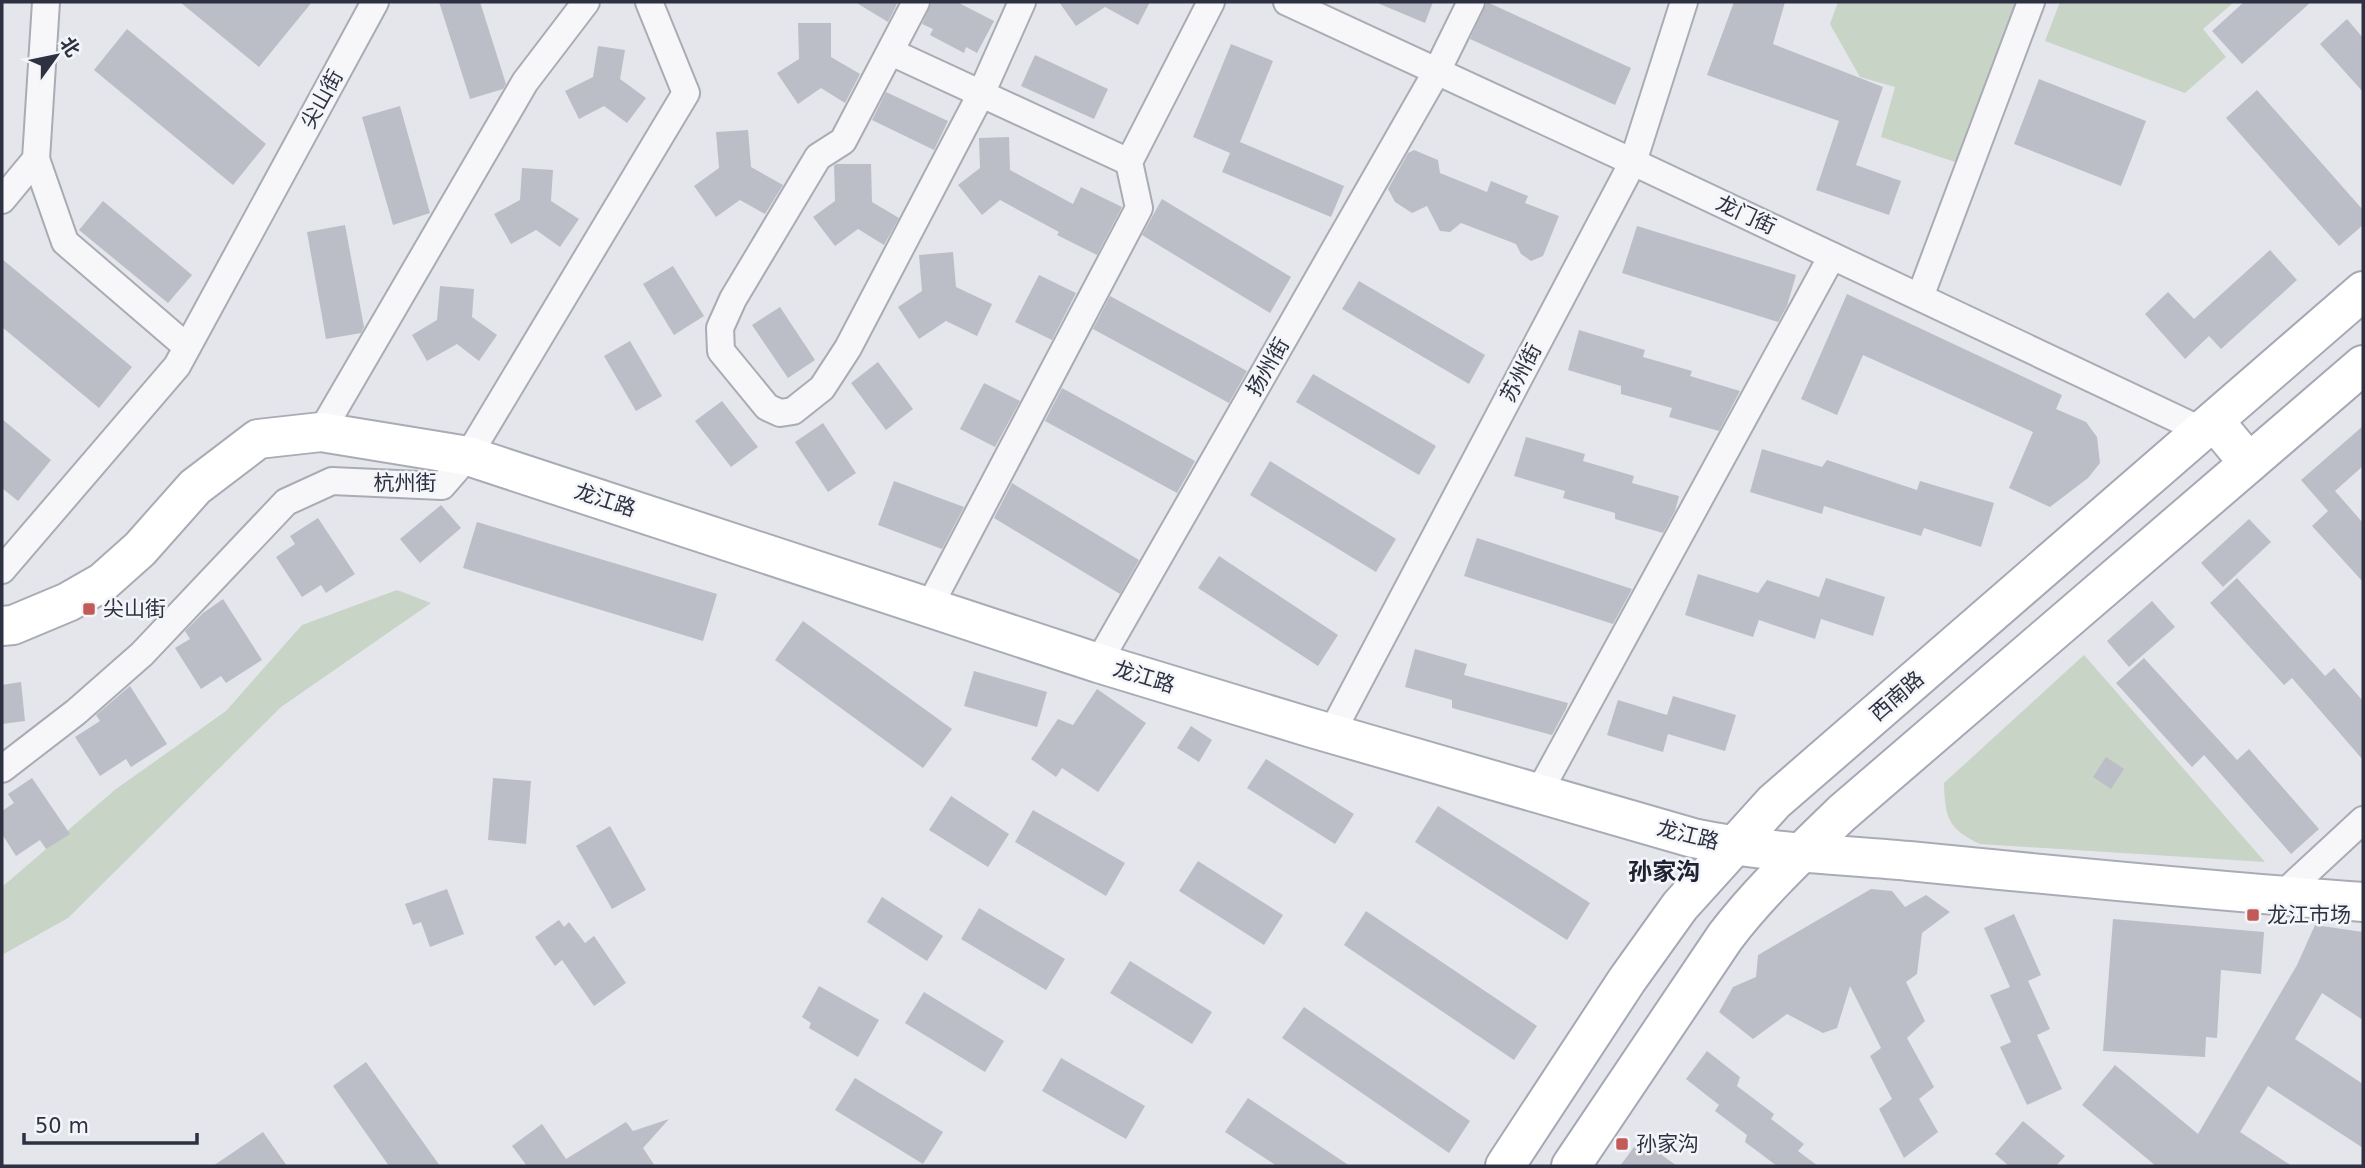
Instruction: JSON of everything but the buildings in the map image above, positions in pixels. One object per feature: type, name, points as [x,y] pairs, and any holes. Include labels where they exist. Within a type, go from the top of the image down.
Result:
[{"type":"street","points":[[46,2],[36,159],[65,242],[187,347]]},
{"type":"street","name":"尖山街","points":[[2,570],[177,366],[375,2]]},
{"type":"street","points":[[321,432],[525,82],[586,2]]},
{"type":"street","name":"杭州街","points":[[2,769],[76,712],[142,654],[286,502],[332,481],[442,486],[468,456],[686,93],[649,2]]},
{"type":"street","points":[[916,2],[844,141],[818,157],[733,299],[720,328],[721,351],[767,407],[780,413],[793,411],[822,388],[848,348],[981,94],[1022,2]]},
{"type":"street","points":[[929,607],[1139,208],[1129,162],[1211,2]]},
{"type":"street","name":"龙门街","points":[[1287,2],[1920,297],[2208,426]]},
{"type":"street","name":"扬州街","points":[[1098,663],[1437,71],[1471,2]]},
{"type":"street","name":"苏州街","points":[[1331,734],[1633,162],[1684,2]]},
{"type":"street","points":[[1920,297],[2031,2]]},
{"type":"street","points":[[891,52],[1129,162]]},
{"type":"street","points":[[2,200],[36,159]]},
{"type":"street","points":[[1538,793],[1832,256]]},
{"type":"street","name":"西南路","points":[[1505,1166],[1627,980],[1680,906],[1774,802],[2363,291]]},
{"type":"street","points":[[1571,1166],[1725,937],[1800,854],[1842,813],[2363,365]]},
{"type":"street","points":[[2208,426],[2249,463]]},
{"type":"street","name":"龙江路","points":[[2,626],[13,625],[68,602],[103,582],[140,549],[195,487],[258,439],[321,432],[468,456],[1098,663],[1331,734],[1693,838],[1732,846],[1800,854],[1889,859],[2363,902]]},
{"type":"street","points":[[2282,895],[2363,820]]},
{"type":"green space","points":[[1838,2],[2025,2],[1967,166],[1881,137],[1895,87],[1860,77],[1830,24]]},
{"type":"green space","points":[[2060,2],[2234,2],[2203,29],[2226,57],[2185,93],[2045,41]]},
{"type":"green space","points":[[397,590],[431,603],[281,707],[68,918],[2,955],[2,887],[116,789],[226,711],[302,625]]},
{"type":"green space","points":[[2084,655],[2265,862],[1980,844],[1955,827],[1947,814],[1944,783]]},
{"type":"place","name":"尖山街","points":[[89,609]]},
{"type":"place","name":"龙江市场","points":[[2253,915]]},
{"type":"place","name":"孙家沟","points":[[1622,1144]]},
{"type":"district","name":"孙家沟","points":[[1664,872]]}]
